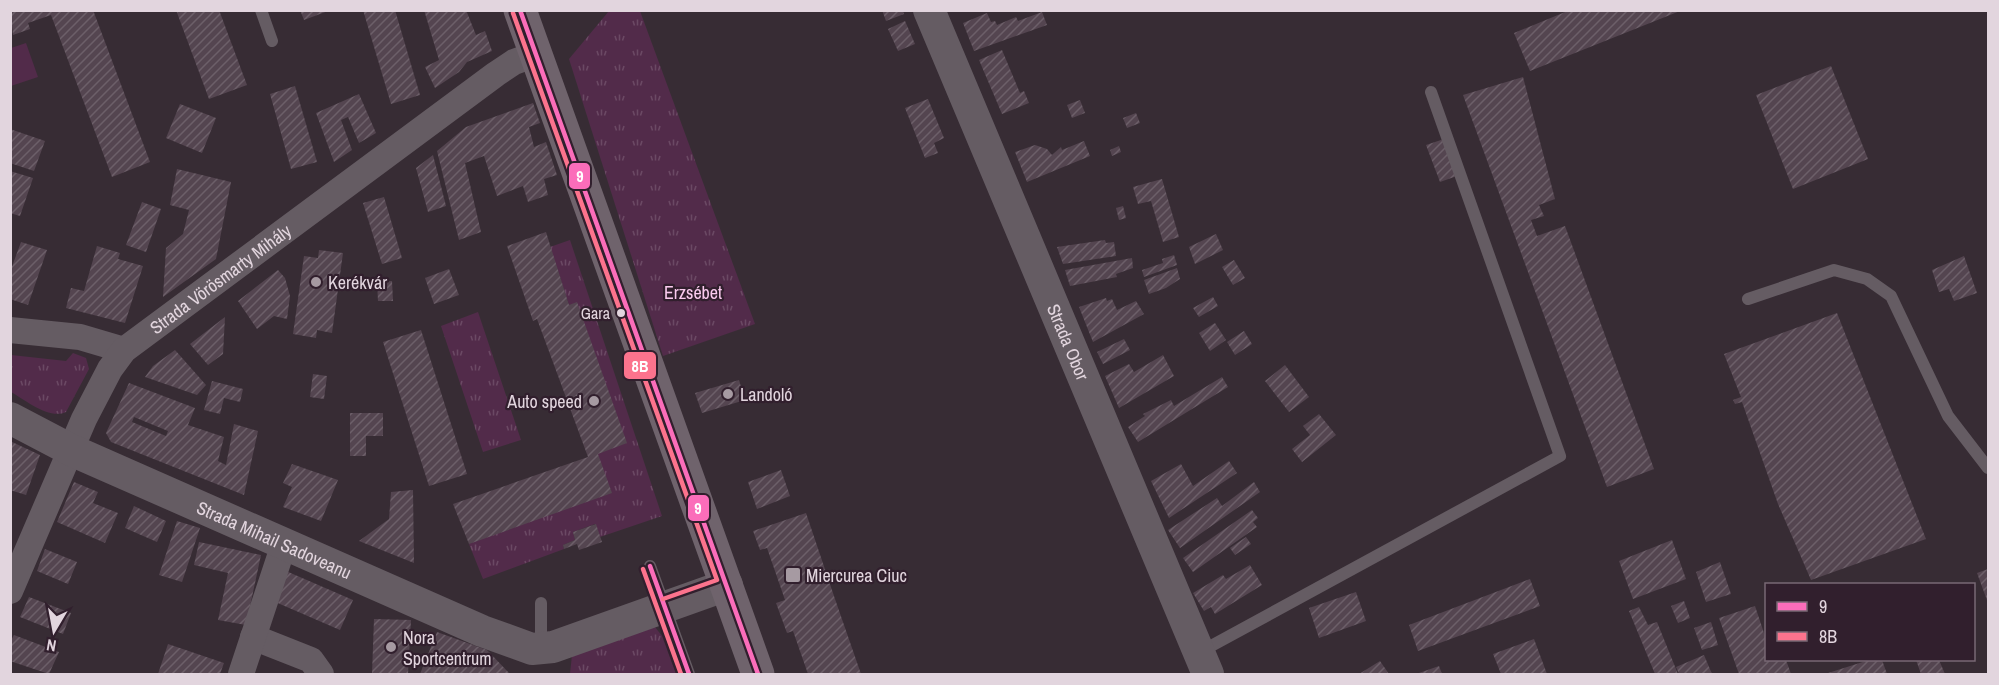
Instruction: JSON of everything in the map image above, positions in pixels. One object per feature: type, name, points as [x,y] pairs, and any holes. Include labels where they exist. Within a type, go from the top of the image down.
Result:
[{"type":"main road","points":[[520,10],[758,675]]},
{"type":"street","name":"Strada Obor","points":[[929,10],[1204,663]]},
{"type":"street","name":"Strada Vörösmarty Mihály","points":[[10,591],[71,450],[110,369],[124,351],[496,74],[514,62],[536,54]]},
{"type":"street","points":[[10,330],[80,337],[124,351]]},
{"type":"street","name":"Strada Mihail Sadoveanu","points":[[10,418],[71,450],[482,631],[532,649],[545,662]]},
{"type":"street","points":[[241,675],[284,544]]},
{"type":"street","points":[[545,662],[665,606],[727,585]]},
{"type":"street","points":[[253,637],[311,660],[320,669],[321,675]]},
{"type":"lane","points":[[261,10],[272,41]]},
{"type":"lane","points":[[1204,663],[1560,456],[1431,92]]},
{"type":"lane","points":[[1748,298],[1834,270],[1867,279],[1891,296],[1948,416],[1989,468]]},
{"type":"lane","points":[[650,566],[689,675]]},
{"type":"lane","points":[[541,603],[545,662]]},
{"type":"green space","name":"Erzsébet","points":[[609,11],[640,11],[755,324],[663,356],[569,59]]},
{"type":"green space","points":[[26,43],[38,77],[11,86],[11,48]]},
{"type":"green space","points":[[570,240],[662,516],[600,537],[595,524],[573,532],[575,540],[563,545],[564,549],[483,579],[469,544],[598,454],[577,303],[569,305],[550,247]]},
{"type":"green space","points":[[478,312],[521,440],[483,452],[441,326]]},
{"type":"green space","points":[[73,353],[86,358],[89,369],[66,412],[60,414],[45,411],[11,392],[11,355],[66,361]]},
{"type":"green space","points":[[655,627],[662,636],[676,674],[570,674],[572,655]]},
{"type":"building","points":[[10,10],[93,10],[150,162],[112,177],[51,15],[28,23],[30,29],[13,35]]},
{"type":"building","points":[[176,10],[219,10],[247,85],[209,99]]},
{"type":"building","points":[[300,10],[328,10],[328,11],[304,20]]},
{"type":"building","points":[[363,10],[395,10],[420,95],[391,104]]},
{"type":"building","points":[[424,10],[466,10],[476,35],[485,31],[492,51],[467,62],[459,72],[435,88],[425,67],[439,60]]},
{"type":"building","points":[[882,10],[903,10],[904,14],[886,21]]},
{"type":"building","points":[[1570,10],[1680,11],[1530,71],[1514,33]]},
{"type":"building","points":[[1042,12],[1047,25],[974,51],[963,23],[987,13],[991,22],[995,21],[997,25],[1016,17],[1018,21]]},
{"type":"building","points":[[905,21],[915,44],[898,51],[888,29]]},
{"type":"building","points":[[1002,50],[1020,93],[1024,91],[1029,103],[1002,114],[979,60]]},
{"type":"building","points":[[1831,66],[1868,159],[1793,189],[1756,95]]},
{"type":"building","points":[[1523,77],[1555,199],[1539,205],[1544,216],[1531,220],[1537,236],[1565,226],[1654,469],[1607,487],[1463,95]]},
{"type":"building","points":[[295,86],[317,162],[291,169],[270,94]]},
{"type":"building","points":[[359,94],[376,133],[359,143],[348,117],[341,120],[352,150],[334,162],[316,113]]},
{"type":"building","points":[[928,99],[944,138],[934,143],[938,153],[925,158],[905,108]]},
{"type":"building","points":[[1080,100],[1085,113],[1072,118],[1067,105]]},
{"type":"building","points":[[533,103],[540,123],[529,127],[534,147],[546,142],[557,175],[544,179],[548,195],[528,202],[523,186],[497,196],[484,156],[465,163],[481,232],[459,240],[437,151],[466,127]]},
{"type":"building","points":[[180,104],[216,118],[202,153],[166,138]]},
{"type":"building","points":[[1136,113],[1140,123],[1127,128],[1123,118]]},
{"type":"building","points":[[10,129],[45,141],[34,171],[10,163]]},
{"type":"building","points":[[1444,139],[1457,176],[1440,182],[1426,145]]},
{"type":"building","points":[[1084,141],[1090,156],[1027,182],[1015,152],[1035,145],[1047,149],[1052,155],[1061,147],[1062,150]]},
{"type":"building","points":[[1119,146],[1121,152],[1112,156],[1110,150]]},
{"type":"building","points":[[433,155],[446,206],[428,212],[416,168]]},
{"type":"building","points":[[177,169],[231,182],[216,259],[163,297],[166,248],[183,234],[189,210],[170,205]]},
{"type":"building","points":[[10,171],[33,178],[20,216],[10,213]]},
{"type":"building","points":[[1162,179],[1179,237],[1163,242],[1151,201],[1138,204],[1133,187]]},
{"type":"building","points":[[384,197],[402,258],[382,264],[363,203]]},
{"type":"building","points":[[142,202],[161,209],[146,252],[126,245]]},
{"type":"building","points":[[1123,206],[1126,218],[1119,220],[1116,208]]},
{"type":"building","points":[[546,232],[569,305],[577,302],[627,443],[598,454],[612,493],[469,544],[453,504],[588,457],[537,319],[533,321],[507,246]]},
{"type":"building","points":[[1216,234],[1223,250],[1195,264],[1189,247]]},
{"type":"building","points":[[1105,240],[1106,243],[1114,242],[1116,256],[1063,264],[1057,247]]},
{"type":"building","points":[[21,242],[47,250],[28,305],[10,299],[10,272]]},
{"type":"building","points":[[97,246],[120,253],[118,259],[143,266],[125,323],[66,308],[71,288],[84,291]]},
{"type":"building","points":[[319,250],[343,253],[332,333],[317,330],[316,338],[293,334],[304,256],[318,258]]},
{"type":"building","points":[[1174,255],[1177,265],[1144,277],[1142,270],[1163,263],[1162,259]]},
{"type":"building","points":[[1964,256],[1977,293],[1954,301],[1949,289],[1939,292],[1932,270]]},
{"type":"building","points":[[1132,258],[1133,268],[1116,274],[1117,277],[1070,286],[1065,270]]},
{"type":"building","points":[[1234,260],[1245,278],[1233,285],[1222,267]]},
{"type":"building","points":[[1177,268],[1180,279],[1166,288],[1149,294],[1144,280]]},
{"type":"building","points":[[449,269],[459,295],[434,304],[425,278]]},
{"type":"building","points":[[278,270],[285,278],[290,296],[287,319],[274,316],[257,329],[238,301]]},
{"type":"building","points":[[392,281],[393,301],[378,301],[377,282]]},
{"type":"building","points":[[1213,297],[1218,306],[1199,317],[1193,308]]},
{"type":"building","points":[[1106,298],[1107,301],[1112,299],[1117,310],[1136,301],[1144,314],[1093,342],[1079,307]]},
{"type":"building","points":[[1837,313],[1926,539],[1811,580],[1778,504],[1742,402],[1735,404],[1733,400],[1741,397],[1724,354]]},
{"type":"building","points":[[225,317],[223,354],[208,365],[190,344]]},
{"type":"building","points":[[1215,323],[1226,340],[1210,351],[1199,333]]},
{"type":"building","points":[[421,330],[467,474],[429,486],[383,342]]},
{"type":"building","points":[[1244,331],[1252,344],[1235,355],[1227,342]]},
{"type":"building","points":[[1124,339],[1130,350],[1103,364],[1097,352]]},
{"type":"building","points":[[175,350],[206,385],[197,395],[145,377],[153,366]]},
{"type":"building","points":[[1163,355],[1174,376],[1119,408],[1105,376],[1129,364],[1134,372]]},
{"type":"building","points":[[1285,365],[1309,397],[1289,412],[1265,381]]},
{"type":"building","points":[[313,374],[327,376],[324,399],[310,397]]},
{"type":"building","points":[[1222,377],[1228,387],[1138,442],[1128,427],[1145,416],[1143,414],[1171,400],[1174,406]]},
{"type":"building","name":"Landoló","points":[[739,380],[745,400],[702,413],[695,393]]},
{"type":"building","points":[[212,381],[243,389],[240,402],[224,398],[220,414],[204,410]]},
{"type":"building","points":[[129,383],[195,408],[188,425],[224,437],[218,461],[226,465],[234,424],[258,431],[244,495],[111,442],[106,433]],"holes":[[[134,417],[168,431],[166,436],[132,422]]]},
{"type":"building","points":[[350,413],[383,413],[383,436],[366,436],[366,456],[350,456]]},
{"type":"building","points":[[1319,414],[1336,435],[1302,462],[1292,449],[1310,435],[1303,426]]},
{"type":"building","points":[[10,441],[40,455],[26,495],[10,490]]},
{"type":"building","points":[[1229,461],[1237,473],[1169,518],[1151,481],[1181,464],[1193,486]]},
{"type":"building","points":[[292,464],[338,480],[321,521],[283,507],[292,487],[283,483]]},
{"type":"building","points":[[781,470],[790,496],[757,509],[748,482]]},
{"type":"building","points":[[74,482],[98,492],[93,503],[118,513],[105,543],[57,522]]},
{"type":"building","points":[[1254,482],[1260,492],[1180,548],[1168,530],[1217,498],[1222,506]]},
{"type":"building","points":[[413,490],[414,563],[359,541],[389,519],[391,492]]},
{"type":"building","points":[[134,506],[166,521],[157,542],[125,528]]},
{"type":"building","points":[[1252,510],[1258,518],[1253,522],[1257,527],[1193,572],[1183,558]]},
{"type":"building","name":"Miercurea Ciuc","points":[[806,513],[861,674],[808,674],[793,631],[787,633],[776,603],[785,600],[767,548],[760,550],[753,531]]},
{"type":"building","points":[[177,521],[200,528],[182,582],[159,575]]},
{"type":"building","points":[[596,524],[602,542],[579,550],[577,544],[564,549],[563,545],[575,540],[573,532]]},
{"type":"building","points":[[1246,537],[1251,544],[1235,555],[1230,548]]},
{"type":"building","points":[[1672,540],[1686,579],[1633,599],[1619,561]]},
{"type":"building","points":[[199,542],[261,555],[246,625],[218,620],[228,573],[194,565]]},
{"type":"building","points":[[45,549],[77,562],[68,584],[37,571]]},
{"type":"building","points":[[1720,562],[1731,594],[1706,602],[1696,572]]},
{"type":"building","points":[[1250,565],[1262,585],[1215,614],[1211,607],[1204,611],[1193,593],[1223,575],[1226,579]]},
{"type":"building","points":[[1988,569],[1988,603],[1977,573]]},
{"type":"building","points":[[286,571],[353,600],[340,630],[273,601]]},
{"type":"building","points":[[1530,579],[1540,606],[1418,651],[1409,625]]},
{"type":"building","points":[[1356,592],[1366,621],[1319,638],[1309,608]]},
{"type":"building","points":[[29,597],[71,613],[63,634],[20,617]]},
{"type":"building","points":[[1684,601],[1690,618],[1678,623],[1671,606]]},
{"type":"building","points":[[1755,606],[1765,636],[1765,661],[1786,661],[1791,674],[1739,674],[1719,618]]},
{"type":"building","points":[[1639,607],[1648,625],[1657,622],[1678,674],[1655,674],[1629,611]]},
{"type":"building","name":"Nora Sportcentrum","points":[[374,619],[411,620],[408,674],[372,674]]},
{"type":"building","points":[[1711,622],[1718,645],[1702,650],[1694,628]]},
{"type":"building","points":[[437,632],[487,650],[510,674],[420,674]]},
{"type":"building","points":[[14,635],[59,652],[49,674],[10,661],[10,642]]},
{"type":"building","points":[[1534,639],[1547,674],[1501,674],[1493,654]]},
{"type":"building","points":[[168,644],[224,663],[220,674],[158,674]]},
{"type":"building","points":[[1704,655],[1712,674],[1679,674],[1676,667]]},
{"type":"building","points":[[1380,661],[1389,674],[1359,674]]},
{"type":"building","points":[[1866,661],[1882,661],[1887,674],[1825,674]]},
{"type":"building","points":[[1916,661],[1939,661],[1945,674],[1921,674]]},
{"type":"building","points":[[1439,666],[1442,674],[1416,674]]},
{"type":"transit line","name":"9","points":[[520,10],[758,674]]},
{"type":"transit line","name":"8B","points":[[513,13],[717,580],[663,599]]},
{"type":"transit line","name":"9","points":[[650,566],[689,674]]},
{"type":"transit line","name":"8B","points":[[643,569],[681,674]]},
{"type":"place","name":"Kerékvár","points":[[316,282]]},
{"type":"place","name":"Gara","points":[[621,313]]},
{"type":"place","name":"Landoló","points":[[728,394]]},
{"type":"place","name":"Auto speed","points":[[594,401]]},
{"type":"place","name":"Miercurea Ciuc","points":[[793,575]]},
{"type":"place","name":"Nora Sportcentrum","points":[[391,647]]}]
